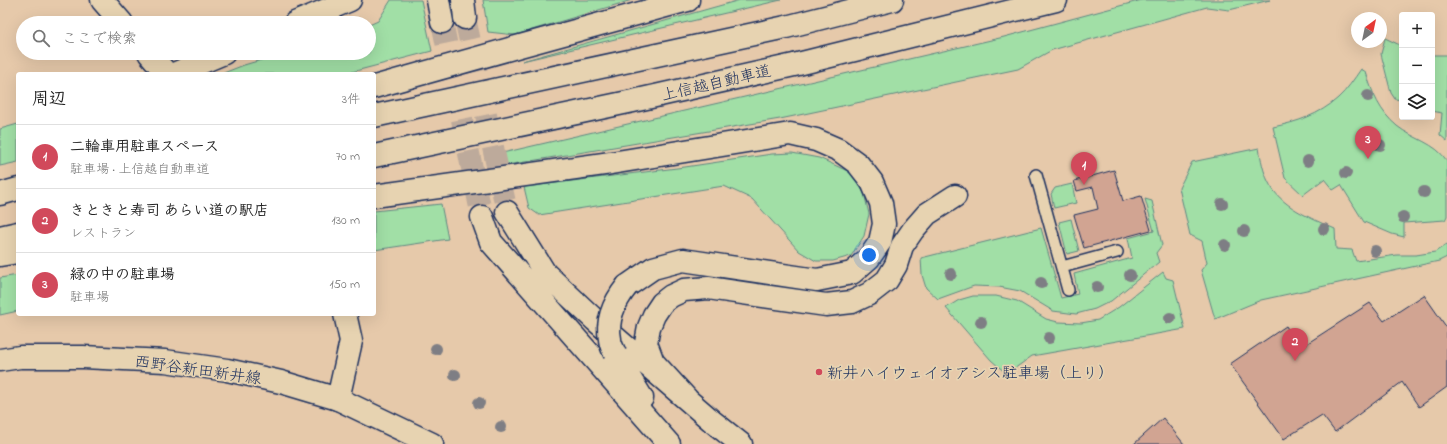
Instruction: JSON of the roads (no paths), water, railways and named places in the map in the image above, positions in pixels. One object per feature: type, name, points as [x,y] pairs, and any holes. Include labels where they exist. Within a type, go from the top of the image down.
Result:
[{"type":"main road","points":[[102,0],[116,16]]},
{"type":"main road","points":[[312,16],[350,0]]},
{"type":"main road","points":[[438,0],[442,22]]},
{"type":"main road","points":[[376,86],[688,0]]},
{"type":"main road","points":[[376,116],[786,27],[892,0]]},
{"type":"main road","name":"上信越自動車道","points":[[376,156],[633,101],[787,66],[1056,0]]},
{"type":"main road","points":[[155,60],[165,72]]},
{"type":"main road","points":[[179,72],[207,60]]},
{"type":"main road","points":[[376,196],[611,163],[790,134],[816,140],[839,150],[858,164],[872,182],[881,203],[884,224],[880,242],[869,258],[852,273],[817,280],[683,260],[653,268],[627,286],[617,299],[611,313],[609,327],[610,339],[615,354],[669,444]]},
{"type":"main road","points":[[0,195],[16,190]]},
{"type":"main road","points":[[0,195],[16,192]]},
{"type":"main road","points":[[687,399],[653,362],[646,343],[648,327],[654,315],[662,303],[671,296],[684,290],[708,288],[826,305],[852,302],[869,294],[887,280],[896,265],[902,246],[913,230],[927,214],[955,196]]},
{"type":"main road","points":[[507,212],[545,273],[595,320],[741,444]]},
{"type":"main road","points":[[482,217],[490,242],[669,444]]},
{"type":"main road","points":[[0,237],[16,233]]},
{"type":"main road","points":[[0,255],[16,252]]},
{"type":"main road","points":[[338,399],[351,341],[345,316]]},
{"type":"main road","name":"西野谷新田新井線","points":[[0,360],[20,357],[83,357],[165,361],[227,370],[281,382],[338,399],[432,444]]},
{"type":"lane","points":[[1036,176],[1068,290]]},
{"type":"lane","points":[[1062,267],[1117,252]]},
{"type":"tunnel","points":[[465,18],[507,212]]},
{"type":"tunnel","points":[[442,22],[482,217]]},
{"type":"place","name":"緑の中の駐車場","points":[[1368,159]]},
{"type":"place","name":"二輪車用駐車スペース","points":[[1084,185]]},
{"type":"place","name":"きときと寿司 あらい道の駅店","points":[[1295,361]]},
{"type":"place","name":"新井ハイウェイオアシス駐車場（上り）","points":[[819,372]]}]
